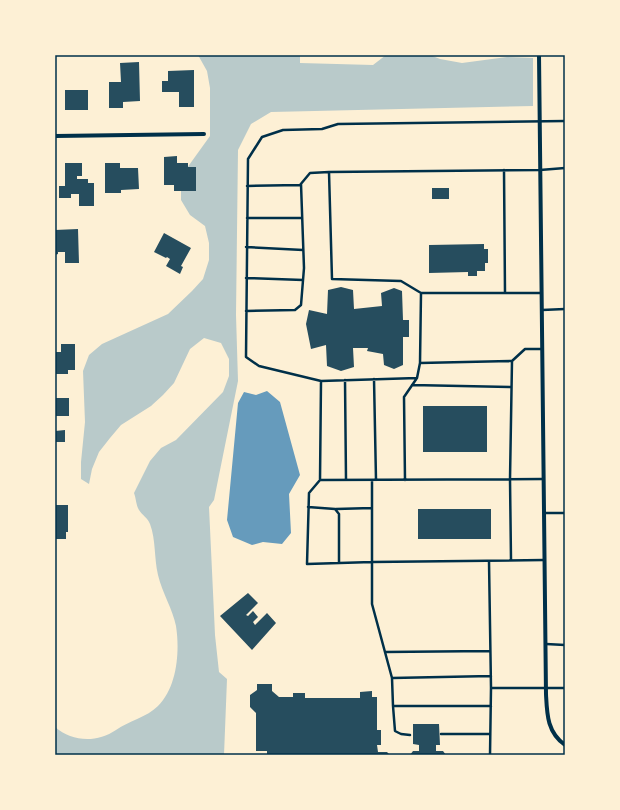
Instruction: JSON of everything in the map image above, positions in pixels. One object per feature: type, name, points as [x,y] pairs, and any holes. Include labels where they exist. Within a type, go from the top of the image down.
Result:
[{"type":"street","points":[[538,55],[547,717],[551,729],[559,741],[565,746]]},
{"type":"street","points":[[55,136],[204,134]]},
{"type":"lane","points":[[417,378],[321,381],[259,366],[246,357],[248,159],[262,137],[283,130],[322,129],[338,124],[565,121]]},
{"type":"lane","points":[[246,312],[295,310],[301,305],[304,268],[301,184],[310,173],[540,170],[565,168]]},
{"type":"lane","points":[[504,170],[505,293]]},
{"type":"lane","points":[[329,172],[332,279],[401,281],[421,293],[541,293]]},
{"type":"lane","points":[[247,186],[301,184]]},
{"type":"lane","points":[[247,218],[302,218]]},
{"type":"lane","points":[[246,247],[303,250]]},
{"type":"lane","points":[[246,278],[303,280]]},
{"type":"lane","points":[[405,480],[404,397],[417,378],[420,363],[421,293]]},
{"type":"lane","points":[[541,310],[565,310]]},
{"type":"lane","points":[[420,363],[512,362],[525,349],[542,349]]},
{"type":"lane","points":[[511,560],[510,479],[512,362]]},
{"type":"lane","points":[[374,379],[376,480]]},
{"type":"lane","points":[[345,380],[346,480]]},
{"type":"lane","points":[[321,381],[320,480],[309,493],[307,564],[544,560]]},
{"type":"lane","points":[[412,385],[512,387]]},
{"type":"lane","points":[[320,480],[543,479]]},
{"type":"lane","points":[[372,480],[372,604],[392,678],[395,731],[400,734],[410,735]]},
{"type":"lane","points":[[308,508],[372,508]]},
{"type":"lane","points":[[335,509],[339,514],[339,563]]},
{"type":"lane","points":[[544,513],[565,512]]},
{"type":"lane","points":[[489,561],[491,676],[490,755]]},
{"type":"lane","points":[[545,644],[565,645]]},
{"type":"lane","points":[[385,652],[490,651]]},
{"type":"lane","points":[[392,678],[491,676]]},
{"type":"lane","points":[[491,688],[565,688]]},
{"type":"lane","points":[[393,706],[490,706]]},
{"type":"lane","points":[[441,734],[490,734]]},
{"type":"shaded area","points":[[198,55],[300,55],[300,63],[373,65],[386,55],[430,55],[440,59],[462,63],[507,57],[533,58],[533,106],[271,112],[251,124],[238,150],[236,315],[238,381],[214,500],[209,507],[215,635],[219,672],[227,679],[224,755],[55,755],[55,727],[69,736],[77,738],[93,739],[109,734],[154,710],[169,689],[176,669],[178,647],[176,626],[158,575],[152,530],[148,520],[137,506],[134,493],[150,461],[161,448],[176,440],[223,392],[229,376],[229,359],[221,343],[204,338],[190,349],[174,383],[151,406],[121,425],[99,452],[92,469],[89,484],[81,479],[85,422],[83,371],[89,355],[102,344],[168,314],[203,279],[209,260],[209,243],[205,226],[190,215],[181,200],[181,183],[187,168],[210,136],[210,88],[207,71]]},
{"type":"water","points":[[267,391],[280,402],[300,475],[289,494],[291,533],[282,544],[263,542],[252,545],[233,537],[227,520],[238,403],[244,392],[256,395]]},
{"type":"building","points":[[139,62],[140,101],[123,102],[123,108],[109,108],[109,82],[121,82],[120,63]]},
{"type":"building","points":[[194,70],[194,107],[179,107],[179,92],[162,92],[162,81],[168,81],[168,71]]},
{"type":"building","points":[[65,90],[88,90],[88,110],[65,110]]},
{"type":"building","points":[[177,156],[177,163],[188,163],[188,167],[196,167],[196,191],[174,191],[174,185],[164,185],[164,157]]},
{"type":"building","points":[[65,163],[82,163],[82,176],[77,176],[77,179],[88,179],[88,183],[94,183],[94,206],[79,206],[79,194],[71,194],[71,198],[59,198],[59,186],[65,186]]},
{"type":"building","points":[[105,163],[120,163],[120,168],[138,168],[139,189],[121,190],[121,193],[105,193]]},
{"type":"building","points":[[432,188],[449,188],[449,199],[432,199]]},
{"type":"building","points":[[78,229],[79,263],[65,263],[65,252],[58,252],[58,254],[55,255],[55,230]]},
{"type":"building","points":[[164,233],[191,248],[181,266],[183,267],[180,274],[166,266],[170,259],[154,252]]},
{"type":"building","points":[[484,244],[484,249],[488,249],[488,263],[485,263],[485,271],[477,271],[477,276],[468,276],[468,272],[429,273],[429,245]]},
{"type":"building","points":[[341,287],[353,290],[354,309],[382,306],[381,293],[394,288],[402,291],[403,320],[409,320],[409,337],[403,337],[403,365],[394,369],[384,365],[383,354],[367,351],[368,348],[353,348],[354,367],[341,371],[327,366],[326,345],[311,349],[306,324],[309,310],[327,314],[328,290]]},
{"type":"building","points":[[61,344],[75,344],[75,370],[68,370],[68,374],[55,374],[55,352],[61,352]]},
{"type":"building","points":[[55,398],[69,398],[69,416],[55,416]]},
{"type":"building","points":[[423,406],[487,406],[487,452],[423,452]]},
{"type":"building","points":[[65,430],[65,442],[55,442],[55,431]]},
{"type":"building","points":[[55,505],[68,505],[68,532],[66,532],[66,539],[55,539]]},
{"type":"building","points":[[418,509],[491,509],[491,539],[418,539]]},
{"type":"building","points":[[248,593],[258,603],[246,615],[248,616],[253,611],[258,617],[253,622],[255,625],[267,613],[276,623],[252,650],[220,616]]},
{"type":"building","points":[[257,684],[272,684],[272,691],[279,697],[293,697],[293,693],[305,693],[305,698],[360,698],[360,692],[372,691],[372,697],[377,697],[377,730],[381,730],[381,745],[377,745],[378,752],[387,752],[390,755],[267,755],[267,751],[256,751],[256,713],[250,707],[250,695],[257,690]]},
{"type":"building","points":[[413,724],[439,724],[440,745],[436,745],[436,751],[443,751],[446,755],[410,755],[413,751],[419,751],[419,745],[413,744]]}]
